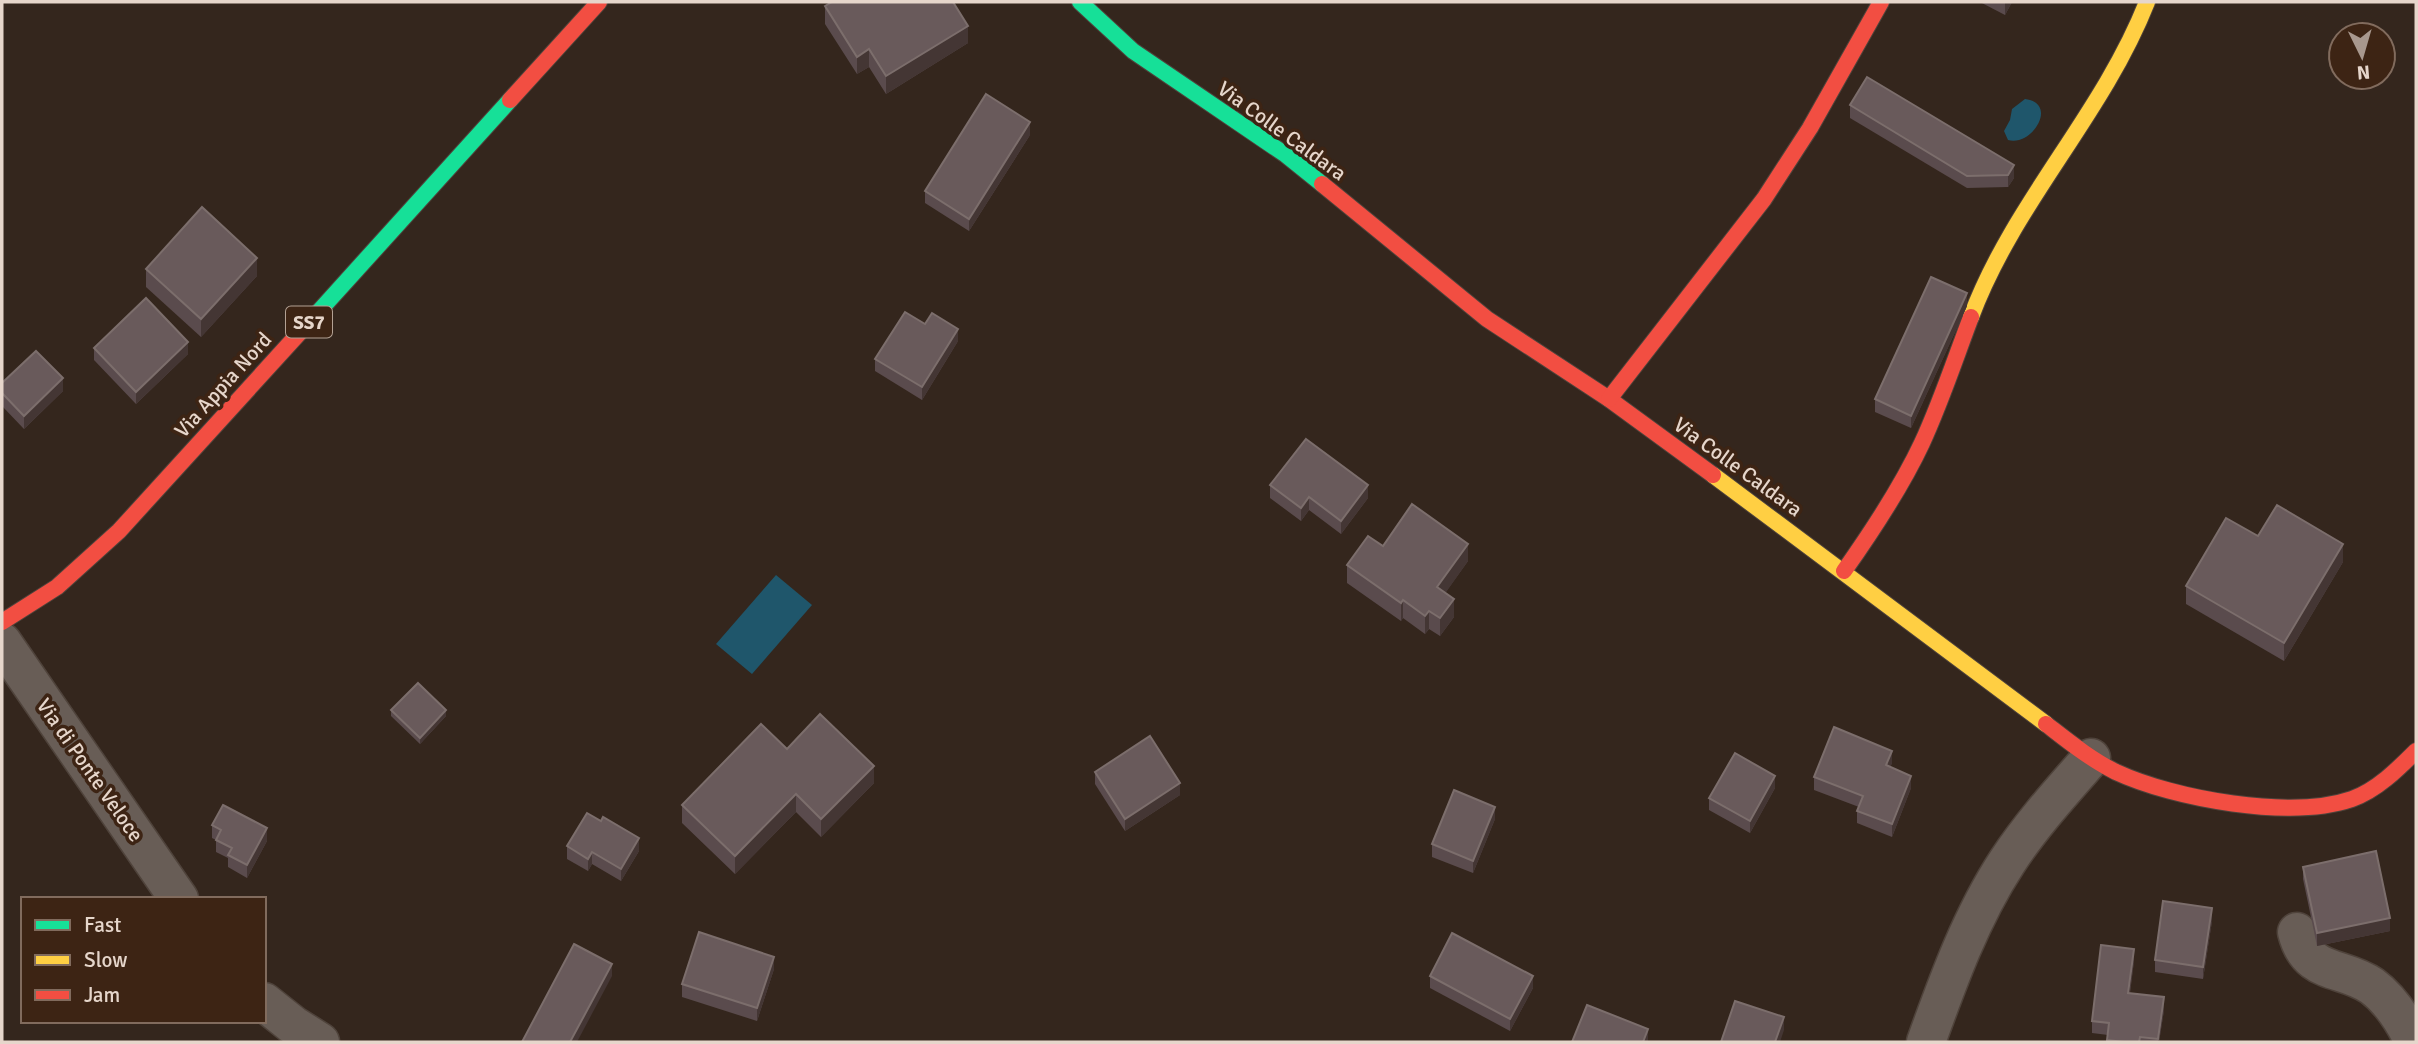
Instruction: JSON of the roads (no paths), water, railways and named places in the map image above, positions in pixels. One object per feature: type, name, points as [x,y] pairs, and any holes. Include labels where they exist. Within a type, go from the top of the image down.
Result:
[{"type":"street","name":"Via Appia Nord","points":[[2,622],[57,587],[118,531],[599,2]]},
{"type":"street","name":"Via Colle Caldara","points":[[1080,2],[1133,51],[1286,155],[1486,319],[1609,399],[1844,571],[2091,758],[2135,780],[2171,792],[2257,804],[2314,806],[2351,799],[2372,789],[2416,751]]},
{"type":"street","points":[[1609,399],[1783,171],[1881,2]]},
{"type":"street","points":[[1844,571],[1884,514],[1913,463],[1933,418],[1976,302],[2003,245],[2116,70],[2134,37],[2147,2]]},
{"type":"street","name":"Via di Ponte Veloce","points":[[2,642],[178,897]]},
{"type":"street","points":[[1926,1042],[1962,951],[1995,883],[2021,842],[2091,758]]},
{"type":"street","points":[[2297,932],[2304,951],[2314,962],[2369,984],[2390,1001],[2414,1042]]},
{"type":"street","points":[[266,1004],[320,1042]]},
{"type":"water","points":[[2025,99],[2035,102],[2040,108],[2038,124],[2026,137],[2008,140],[2004,131],[2012,109]]},
{"type":"water","points":[[776,575],[812,605],[752,674],[716,644]]}]
